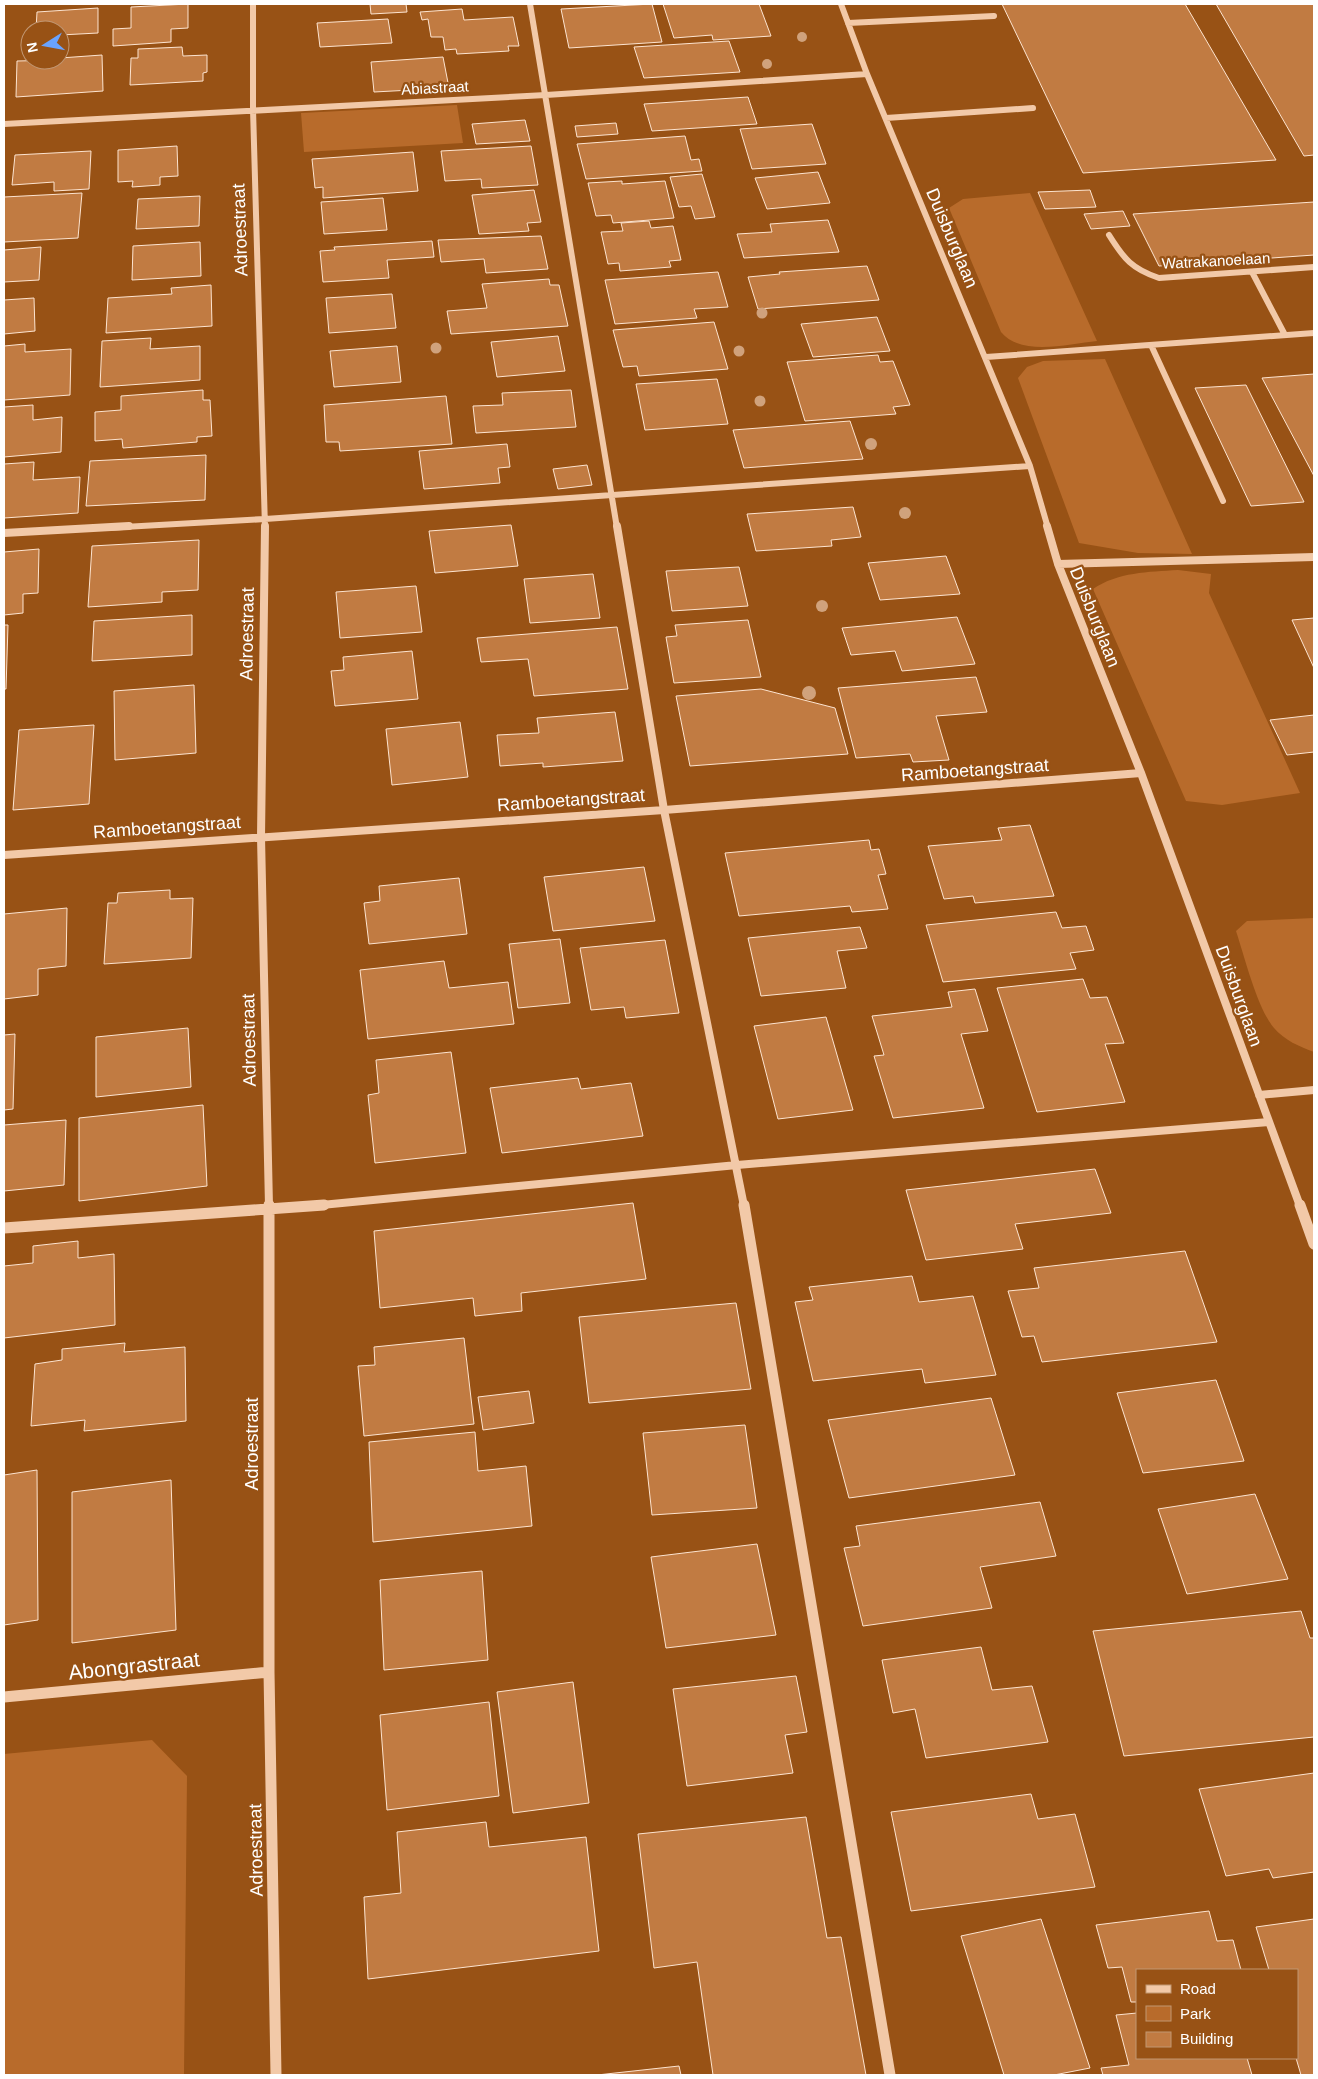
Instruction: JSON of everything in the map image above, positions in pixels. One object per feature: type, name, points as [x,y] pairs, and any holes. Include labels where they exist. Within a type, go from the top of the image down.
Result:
[{"type":"street","name":"Adroestraat","points":[[253,4],[253,109],[265,519],[261,837],[268,1210],[269,1672],[276,2075]]},
{"type":"street","points":[[530,4],[664,810],[737,1165],[890,2075]]},
{"type":"street","name":"Duisburglaan","points":[[841,4],[867,74],[1030,466],[1058,564],[1141,773],[1314,1244]]},
{"type":"street","points":[[848,23],[994,16]]},
{"type":"street","name":"Abiastraat","points":[[4,124],[253,109],[546,95],[867,74]]},
{"type":"street","name":"Watrakanoelaan","points":[[1109,234],[1128,265],[1142,273],[1159,278],[1314,267]]},
{"type":"street","points":[[1252,272],[1285,335]]},
{"type":"street","points":[[986,357],[1314,332]]},
{"type":"street","points":[[1151,345],[1223,501]]},
{"type":"street","points":[[4,532],[265,519],[1030,466]]},
{"type":"street","points":[[1058,564],[1314,557]]},
{"type":"street","name":"Ramboetangstraat","points":[[4,855],[664,810],[1141,773]]},
{"type":"street","points":[[1259,1095],[1314,1090]]},
{"type":"street","points":[[4,1228],[268,1210],[737,1165],[1269,1122]]},
{"type":"street","name":"Abongrastraat","points":[[4,1698],[269,1672]]},
{"type":"lane","points":[[886,118],[1033,108]]},
{"type":"green space","points":[[457,105],[463,143],[304,152],[301,113]]},
{"type":"green space","points":[[1030,193],[1097,341],[1060,346],[1033,347],[1010,340],[1001,332],[949,208],[963,199]]},
{"type":"green space","points":[[1105,359],[1192,554],[1138,553],[1079,543],[1018,378],[1027,367],[1043,361]]},
{"type":"green space","points":[[1178,570],[1211,574],[1209,593],[1300,793],[1222,805],[1186,801],[1093,589],[1103,583],[1123,576],[1145,572]]},
{"type":"green space","points":[[1314,918],[1314,1052],[1287,1040],[1274,1028],[1268,1019],[1257,996],[1236,931],[1247,921]]},
{"type":"green space","points":[[152,1740],[187,1776],[184,2075],[4,2075],[4,1754]]},
{"type":"building","points":[[188,4],[188,28],[171,29],[171,42],[113,46],[113,29],[131,28],[131,7]]},
{"type":"building","points":[[370,4],[406,4],[407,12],[371,14]]},
{"type":"building","points":[[652,4],[662,42],[569,48],[561,9]]},
{"type":"building","points":[[663,4],[759,4],[771,36],[713,40],[712,35],[674,38]]},
{"type":"building","points":[[1002,4],[1185,4],[1276,160],[1083,173]]},
{"type":"building","points":[[1216,4],[1314,4],[1314,155],[1304,156]]},
{"type":"building","points":[[98,8],[98,33],[70,34],[70,20],[37,20],[37,12]]},
{"type":"building","points":[[462,9],[464,20],[513,17],[519,46],[508,46],[509,51],[457,54],[456,49],[445,50],[443,37],[431,37],[428,19],[422,20],[420,12]]},
{"type":"building","points":[[388,19],[392,43],[320,47],[317,23]]},
{"type":"building","points":[[729,41],[740,72],[644,78],[634,47]]},
{"type":"building","points":[[182,47],[183,56],[207,55],[207,72],[203,73],[203,81],[130,85],[131,58],[138,58],[138,49]]},
{"type":"building","points":[[102,55],[103,91],[16,97],[17,61],[20,61],[20,70],[70,70],[70,57]]},
{"type":"building","points":[[443,57],[449,88],[374,92],[371,62]]},
{"type":"building","points":[[748,97],[757,124],[652,131],[644,104]]},
{"type":"building","points":[[525,120],[530,141],[476,144],[472,124]]},
{"type":"building","points":[[616,123],[618,134],[577,137],[575,126]]},
{"type":"building","points":[[812,124],[826,164],[752,169],[740,129]]},
{"type":"building","points":[[685,136],[691,160],[699,159],[702,171],[586,179],[577,144]]},
{"type":"building","points":[[177,146],[178,176],[160,177],[160,185],[132,187],[133,181],[118,182],[118,150]]},
{"type":"building","points":[[531,146],[538,185],[482,188],[481,179],[445,181],[441,151]]},
{"type":"building","points":[[91,151],[89,189],[54,191],[54,182],[12,185],[15,155]]},
{"type":"building","points":[[413,152],[418,191],[323,198],[323,187],[315,188],[312,159]]},
{"type":"building","points":[[818,172],[830,203],[767,209],[755,178]]},
{"type":"building","points":[[702,174],[715,217],[695,219],[691,206],[679,207],[670,177]]},
{"type":"building","points":[[622,181],[622,184],[665,181],[674,218],[613,223],[611,215],[596,216],[588,183]]},
{"type":"building","points":[[534,190],[541,222],[527,223],[529,231],[479,234],[472,195]]},
{"type":"building","points":[[1090,190],[1096,207],[1045,209],[1038,192]]},
{"type":"building","points":[[82,193],[78,238],[4,242],[4,197]]},
{"type":"building","points":[[200,196],[199,226],[136,229],[138,199]]},
{"type":"building","points":[[383,198],[387,230],[324,234],[321,202]]},
{"type":"building","points":[[1314,202],[1314,255],[1159,266],[1133,214]]},
{"type":"building","points":[[1123,211],[1130,226],[1091,229],[1084,214]]},
{"type":"building","points":[[828,220],[839,252],[744,258],[737,234],[772,232],[770,224]]},
{"type":"building","points":[[649,221],[651,228],[673,226],[681,260],[669,261],[671,267],[620,271],[619,263],[608,264],[601,232],[623,231],[621,223]]},
{"type":"building","points":[[541,236],[548,269],[486,273],[484,259],[441,262],[438,240]]},
{"type":"building","points":[[432,241],[434,257],[387,260],[389,278],[323,282],[320,251],[335,250],[334,247]]},
{"type":"building","points":[[200,242],[201,276],[132,280],[133,246]]},
{"type":"building","points":[[41,247],[39,280],[4,282],[4,250]]},
{"type":"building","points":[[867,266],[879,300],[758,309],[748,277],[780,274],[779,272]]},
{"type":"building","points":[[718,272],[728,307],[694,309],[697,318],[615,324],[605,280]]},
{"type":"building","points":[[549,279],[550,285],[559,285],[568,326],[451,334],[447,311],[487,308],[482,284]]},
{"type":"building","points":[[211,285],[212,326],[106,333],[108,298],[172,294],[171,288]]},
{"type":"building","points":[[392,294],[396,328],[329,333],[326,298]]},
{"type":"building","points":[[34,298],[35,331],[4,334],[4,300]]},
{"type":"building","points":[[877,317],[890,351],[813,357],[801,324]]},
{"type":"building","points":[[714,322],[728,369],[639,376],[637,366],[623,367],[613,330]]},
{"type":"building","points":[[558,336],[565,371],[497,377],[491,342]]},
{"type":"building","points":[[151,338],[150,349],[200,346],[200,380],[100,387],[102,341]]},
{"type":"building","points":[[25,344],[25,352],[71,349],[70,395],[4,400],[4,346]]},
{"type":"building","points":[[397,346],[401,382],[334,387],[330,351]]},
{"type":"building","points":[[878,355],[880,362],[893,361],[910,405],[893,407],[896,414],[805,421],[787,362]]},
{"type":"building","points":[[1314,374],[1314,476],[1262,378]]},
{"type":"building","points":[[717,379],[728,424],[645,430],[636,384]]},
{"type":"building","points":[[1246,385],[1304,502],[1251,506],[1195,388]]},
{"type":"building","points":[[203,390],[203,400],[210,400],[212,436],[197,437],[197,442],[123,448],[122,439],[95,441],[95,412],[121,410],[121,396]]},
{"type":"building","points":[[571,390],[576,427],[476,433],[473,406],[503,405],[502,393]]},
{"type":"building","points":[[446,396],[452,444],[340,451],[339,442],[326,442],[324,405]]},
{"type":"building","points":[[33,405],[33,420],[62,417],[61,452],[4,457],[4,407]]},
{"type":"building","points":[[850,421],[863,459],[744,468],[733,430]]},
{"type":"building","points":[[507,444],[510,467],[498,468],[500,483],[424,489],[419,451]]},
{"type":"building","points":[[206,455],[205,500],[86,506],[90,461]]},
{"type":"building","points":[[34,462],[33,480],[80,477],[78,513],[4,518],[4,464]]},
{"type":"building","points":[[587,465],[592,485],[558,489],[553,469]]},
{"type":"building","points":[[853,507],[861,537],[831,540],[832,546],[756,551],[747,514]]},
{"type":"building","points":[[511,525],[518,566],[435,573],[429,531]]},
{"type":"building","points":[[199,540],[198,590],[162,592],[162,602],[88,607],[92,546]]},
{"type":"building","points":[[39,549],[38,593],[23,594],[23,613],[4,615],[4,552]]},
{"type":"building","points":[[946,556],[960,594],[880,600],[868,563]]},
{"type":"building","points":[[739,567],[748,606],[672,611],[666,571]]},
{"type":"building","points":[[593,574],[600,618],[530,623],[524,579]]},
{"type":"building","points":[[416,586],[422,632],[340,638],[336,592]]},
{"type":"building","points":[[192,615],[192,655],[92,661],[94,621]]},
{"type":"building","points":[[957,617],[975,664],[902,671],[895,651],[851,655],[842,628]]},
{"type":"building","points":[[1314,618],[1314,668],[1292,620]]},
{"type":"building","points":[[748,620],[761,677],[674,683],[666,637],[677,636],[675,625]]},
{"type":"building","points":[[4,625],[8,625],[6,689],[4,689]]},
{"type":"building","points":[[617,627],[628,689],[534,696],[528,659],[481,662],[477,638]]},
{"type":"building","points":[[412,651],[418,699],[335,706],[331,671],[344,670],[343,657]]},
{"type":"building","points":[[976,677],[987,712],[936,716],[949,760],[913,762],[910,754],[856,758],[838,688]]},
{"type":"building","points":[[194,685],[196,753],[115,760],[114,691]]},
{"type":"building","points":[[761,689],[835,708],[848,754],[690,766],[676,696]]},
{"type":"building","points":[[615,712],[623,761],[543,767],[543,763],[500,766],[497,735],[539,733],[537,718]]},
{"type":"building","points":[[1314,715],[1314,752],[1287,755],[1270,720]]},
{"type":"building","points":[[460,722],[468,777],[392,785],[386,729]]},
{"type":"building","points":[[94,725],[89,804],[13,810],[19,730]]},
{"type":"building","points":[[1030,825],[1054,896],[975,903],[973,896],[944,899],[928,846],[1002,840],[998,828]]},
{"type":"building","points":[[869,840],[871,850],[879,849],[886,874],[878,875],[888,909],[852,912],[850,906],[739,916],[725,853]]},
{"type":"building","points":[[644,867],[655,921],[553,931],[544,877]]},
{"type":"building","points":[[459,878],[467,934],[369,944],[364,903],[380,901],[379,886]]},
{"type":"building","points":[[170,890],[170,899],[193,898],[191,958],[104,964],[108,903],[117,903],[118,893]]},
{"type":"building","points":[[67,908],[66,966],[38,969],[38,995],[4,999],[4,914]]},
{"type":"building","points":[[1056,912],[1062,928],[1086,926],[1094,950],[1070,953],[1076,969],[943,982],[926,925]]},
{"type":"building","points":[[860,927],[867,948],[837,951],[846,988],[761,996],[748,938]]},
{"type":"building","points":[[560,939],[570,1003],[518,1008],[509,944]]},
{"type":"building","points":[[665,940],[679,1013],[626,1018],[624,1007],[591,1010],[580,948]]},
{"type":"building","points":[[444,961],[449,988],[508,982],[514,1024],[368,1039],[360,970]]},
{"type":"building","points":[[1083,979],[1090,998],[1107,997],[1124,1043],[1105,1044],[1125,1102],[1037,1112],[997,988]]},
{"type":"building","points":[[975,989],[988,1031],[961,1034],[984,1108],[893,1118],[874,1056],[884,1055],[872,1016],[952,1007],[948,992]]},
{"type":"building","points":[[826,1017],[853,1110],[778,1119],[754,1026]]},
{"type":"building","points":[[188,1028],[191,1087],[96,1097],[96,1037]]},
{"type":"building","points":[[15,1034],[13,1109],[4,1110],[4,1035]]},
{"type":"building","points":[[451,1052],[466,1153],[375,1163],[368,1095],[379,1093],[376,1060]]},
{"type":"building","points":[[578,1078],[581,1089],[631,1083],[643,1136],[502,1153],[490,1088]]},
{"type":"building","points":[[203,1105],[207,1186],[79,1201],[79,1118]]},
{"type":"building","points":[[66,1120],[64,1185],[4,1191],[4,1125]]},
{"type":"building","points":[[1095,1169],[1111,1213],[1015,1224],[1023,1249],[926,1260],[906,1190]]},
{"type":"building","points":[[633,1203],[646,1279],[521,1293],[522,1311],[475,1316],[473,1298],[380,1308],[374,1231]]},
{"type":"building","points":[[78,1241],[78,1258],[114,1254],[115,1325],[4,1338],[4,1266],[33,1263],[33,1246]]},
{"type":"building","points":[[1185,1251],[1217,1342],[1042,1362],[1034,1336],[1022,1337],[1008,1291],[1039,1288],[1034,1268]]},
{"type":"building","points":[[912,1276],[919,1302],[973,1296],[996,1375],[925,1383],[922,1369],[813,1381],[795,1302],[813,1300],[809,1287]]},
{"type":"building","points":[[736,1303],[751,1389],[589,1403],[579,1317]]},
{"type":"building","points":[[464,1338],[474,1424],[364,1436],[358,1366],[375,1365],[374,1347]]},
{"type":"building","points":[[125,1343],[124,1352],[185,1347],[186,1421],[84,1431],[85,1420],[31,1426],[35,1364],[62,1360],[62,1349]]},
{"type":"building","points":[[1216,1380],[1244,1461],[1143,1473],[1117,1393]]},
{"type":"building","points":[[529,1391],[534,1423],[483,1430],[478,1397]]},
{"type":"building","points":[[991,1398],[1015,1475],[849,1498],[828,1420]]},
{"type":"building","points":[[745,1425],[757,1508],[652,1515],[643,1433]]},
{"type":"building","points":[[475,1432],[478,1471],[526,1466],[532,1526],[373,1542],[369,1442]]},
{"type":"building","points":[[37,1470],[38,1620],[4,1625],[4,1475]]},
{"type":"building","points":[[171,1480],[176,1630],[72,1643],[72,1492]]},
{"type":"building","points":[[1255,1494],[1288,1579],[1187,1594],[1158,1509]]},
{"type":"building","points":[[1040,1502],[1056,1556],[980,1567],[992,1608],[863,1626],[844,1548],[860,1546],[856,1526]]},
{"type":"building","points":[[757,1544],[776,1635],[666,1648],[651,1557]]},
{"type":"building","points":[[482,1571],[488,1660],[384,1670],[380,1580]]},
{"type":"building","points":[[1301,1611],[1310,1638],[1314,1638],[1314,1737],[1124,1756],[1093,1631]]},
{"type":"building","points":[[981,1647],[992,1690],[1032,1686],[1048,1742],[926,1758],[915,1709],[893,1713],[882,1660]]},
{"type":"building","points":[[796,1676],[807,1732],[785,1735],[793,1773],[687,1786],[673,1689]]},
{"type":"building","points":[[573,1682],[589,1803],[513,1813],[497,1692]]},
{"type":"building","points":[[489,1702],[499,1796],[387,1810],[380,1715]]},
{"type":"building","points":[[1314,1773],[1314,1872],[1273,1878],[1269,1869],[1226,1876],[1199,1789]]},
{"type":"building","points":[[1031,1794],[1038,1819],[1075,1814],[1095,1887],[911,1911],[891,1812]]},
{"type":"building","points":[[806,1817],[827,1938],[841,1937],[866,2075],[713,2075],[697,1962],[654,1968],[638,1834]]},
{"type":"building","points":[[486,1822],[489,1847],[586,1837],[599,1951],[368,1979],[364,1897],[401,1893],[397,1832]]},
{"type":"building","points":[[1209,1911],[1217,1941],[1233,1940],[1241,1969],[1136,1969],[1136,2002],[1131,2002],[1122,1967],[1108,1968],[1096,1925]]},
{"type":"building","points":[[1041,1919],[1090,2068],[1054,2075],[1004,2075],[961,1936]]},
{"type":"building","points":[[1314,1919],[1314,2075],[1301,2075],[1296,2059],[1298,2059],[1298,1969],[1269,1969],[1256,1927]]},
{"type":"building","points":[[1136,2013],[1136,2059],[1247,2059],[1252,2075],[1103,2075],[1101,2068],[1129,2065],[1116,2015]]},
{"type":"building","points":[[679,2066],[681,2075],[597,2075]]}]
